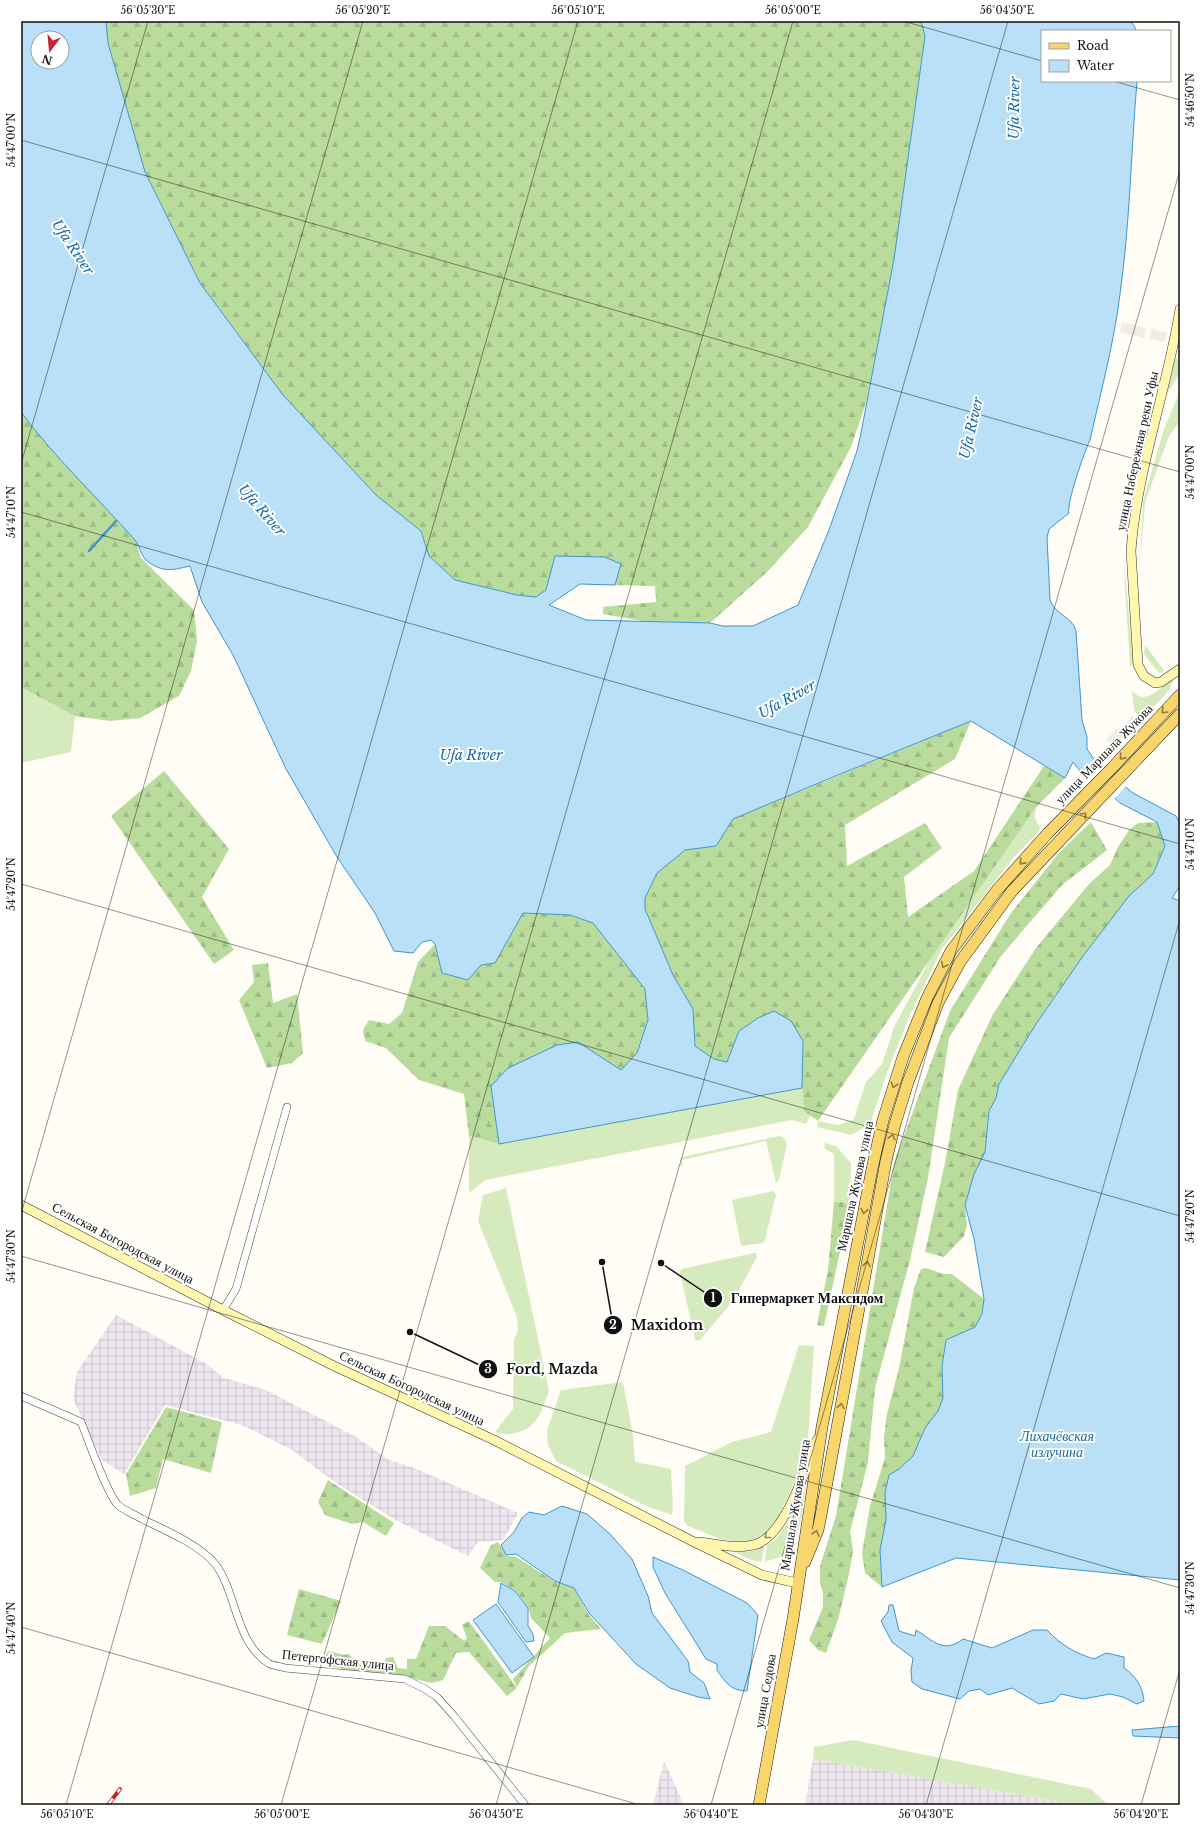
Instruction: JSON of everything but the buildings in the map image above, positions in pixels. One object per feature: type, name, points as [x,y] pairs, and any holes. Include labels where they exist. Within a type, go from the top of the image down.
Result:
[{"type":"main road","name":"улица Набережная реки Уфы","points":[[1180,309],[1175,338],[1140,486],[1132,533],[1131,551],[1138,665],[1144,676],[1155,683],[1161,682],[1180,669]]},
{"type":"main road","points":[[1175,338],[1180,349]]},
{"type":"main road","name":"улица Маршала Жукова","points":[[1048,833],[1111,769],[1180,695]]},
{"type":"main road","name":"улица Маршала Жукова","points":[[1056,843],[1180,714]]},
{"type":"main road","name":"Маршала Жукова улица","points":[[797,1583],[822,1427],[872,1169],[883,1120],[903,1057],[927,998],[951,952],[997,890],[1048,833]]},
{"type":"main road","name":"Маршала Жукова улица","points":[[797,1583],[818,1530],[886,1161],[895,1124],[908,1082],[938,1003],[960,962],[1012,891],[1056,843]]},
{"type":"main road","name":"Сельская Богородская улица","points":[[21,1205],[334,1366],[494,1440],[692,1541],[762,1575],[797,1583]]},
{"type":"main road","points":[[692,1541],[739,1547],[757,1544],[770,1535],[785,1515],[795,1495],[822,1427]]},
{"type":"main road","name":"улица Седова","points":[[759,1805],[797,1583]]},
{"type":"street","points":[[223,1310],[236,1290],[287,1107]]},
{"type":"street","name":"Петергофская улица","points":[[21,1396],[81,1422],[110,1492],[117,1504],[127,1511],[201,1551],[216,1564],[229,1590],[244,1634],[257,1653],[268,1663],[285,1668],[405,1679],[425,1689],[437,1697],[454,1716],[525,1805]]},
{"type":"shaded area","points":[[1122,322],[1146,328],[1144,338],[1120,332]]},
{"type":"shaded area","points":[[1151,329],[1167,333],[1164,342],[1149,339]]},
{"type":"shaded area","points":[[1133,715],[1139,722],[1129,731],[1123,725]]},
{"type":"shaded area","points":[[1120,727],[1126,734],[1113,747],[1106,739]]},
{"type":"shaded area","points":[[116,1315],[205,1363],[224,1378],[266,1390],[356,1437],[389,1460],[414,1468],[518,1513],[503,1540],[478,1542],[468,1556],[397,1521],[336,1483],[292,1450],[242,1425],[165,1405],[124,1474],[102,1460],[73,1399],[77,1372]]},
{"type":"shaded area","points":[[813,1759],[1078,1805],[805,1805]]},
{"type":"shaded area","points":[[664,1761],[681,1798],[683,1805],[653,1805]]},
{"type":"green space","points":[[106,21],[921,21],[925,36],[894,259],[867,400],[851,447],[808,527],[767,572],[710,623],[654,623],[603,614],[603,607],[656,602],[655,586],[615,585],[621,564],[555,556],[546,590],[536,597],[517,595],[455,580],[429,556],[421,531],[376,495],[283,395],[200,283],[145,172],[108,43]]},
{"type":"green space","points":[[1176,358],[1180,362],[1180,372],[1163,401],[1173,360]]},
{"type":"green space","points":[[1180,391],[1180,421],[1169,436],[1145,502],[1140,566],[1143,501],[1164,429]]},
{"type":"green space","points":[[21,412],[54,452],[136,541],[141,558],[194,610],[197,641],[191,671],[179,696],[140,718],[110,721],[75,716],[21,687]]},
{"type":"green space","points":[[1123,552],[1134,664],[1130,667]]},
{"type":"green space","points":[[1145,645],[1164,670],[1161,673],[1159,673],[1144,654]]},
{"type":"green space","points":[[1173,676],[1172,682],[1166,694],[1141,719],[1134,710],[1132,690],[1137,695],[1142,697],[1148,696],[1159,690]]},
{"type":"green space","points":[[21,687],[75,716],[71,752],[21,763]]},
{"type":"green space","points":[[971,721],[955,759],[845,825],[847,866],[925,823],[942,848],[904,877],[908,917],[974,871],[1044,766],[1065,778],[1036,807],[818,1121],[804,1111],[802,1088],[803,1042],[791,1021],[774,1011],[734,1044],[727,1063],[714,1059],[695,1046],[693,1009],[673,975],[645,909],[645,898],[657,873],[685,850],[716,846],[733,819]]},
{"type":"green space","points":[[164,771],[229,849],[202,897],[234,950],[214,964],[111,816]]},
{"type":"green space","points":[[1036,807],[1035,818],[1040,827],[1039,831],[1013,858],[942,949],[909,1017],[888,1070],[871,1121],[865,1127],[851,1135],[817,1127],[818,1121],[838,1125],[854,1119],[866,1082],[882,1064],[894,1027],[947,928]]},
{"type":"green space","points":[[1091,822],[1107,850],[1062,885],[1001,956],[949,1038],[928,1178],[910,1260],[875,1388],[868,1462],[850,1532],[853,1551],[849,1574],[838,1620],[826,1653],[818,1650],[809,1640],[823,1607],[820,1566],[836,1516],[894,1163],[950,1011],[1011,913],[1059,853]]},
{"type":"green space","points":[[1157,822],[1165,846],[1153,875],[1129,896],[1083,956],[1036,1024],[999,1084],[996,1098],[989,1111],[985,1152],[974,1174],[965,1205],[967,1225],[964,1236],[944,1257],[925,1252],[945,1163],[958,1090],[993,1014],[1036,948],[1089,884],[1110,865],[1118,847],[1129,830],[1138,823]]},
{"type":"green space","points":[[523,913],[570,915],[593,923],[645,989],[648,1019],[637,1053],[621,1070],[578,1042],[491,1086],[499,1144],[469,1136],[464,1094],[419,1080],[386,1048],[365,1041],[363,1030],[369,1020],[389,1024],[402,1013],[418,962],[435,944],[442,973],[468,980],[481,965],[495,963]]},
{"type":"green space","points":[[268,963],[273,1003],[297,994],[303,1053],[292,1063],[267,1068],[239,1000],[254,982],[252,965]]},
{"type":"green space","points":[[802,1088],[804,1111],[810,1116],[806,1124],[792,1120],[485,1180],[469,1193],[469,1136],[499,1144]]},
{"type":"green space","points":[[779,1136],[784,1138],[787,1144],[779,1180],[776,1183],[766,1141],[682,1160],[683,1165],[681,1166],[680,1161],[682,1157]]},
{"type":"green space","points":[[824,1143],[836,1146],[851,1163],[850,1205],[842,1202],[834,1202],[834,1154],[825,1149]]},
{"type":"green space","points":[[506,1188],[549,1391],[539,1416],[531,1426],[512,1434],[495,1432],[513,1409],[514,1340],[518,1330],[517,1317],[478,1221],[483,1195]]},
{"type":"green space","points":[[773,1191],[776,1194],[765,1240],[763,1243],[741,1246],[732,1200]]},
{"type":"green space","points":[[834,1202],[842,1202],[850,1205],[824,1326],[817,1325],[828,1270]]},
{"type":"green space","points":[[756,1253],[757,1257],[733,1301],[700,1340],[697,1341],[695,1339],[680,1273],[681,1269]]},
{"type":"green space","points":[[926,1268],[943,1274],[952,1274],[984,1299],[983,1309],[978,1323],[974,1327],[963,1334],[946,1340],[942,1366],[943,1398],[938,1411],[925,1428],[913,1456],[899,1469],[889,1475],[885,1493],[886,1520],[880,1550],[882,1587],[865,1573],[862,1553],[870,1506],[885,1458],[884,1437],[887,1414],[899,1368],[914,1288],[921,1269]]},
{"type":"green space","points":[[799,1345],[814,1346],[807,1455],[774,1527],[757,1540],[741,1542],[720,1539],[688,1526],[684,1521],[685,1466],[732,1442],[771,1432]]},
{"type":"green space","points":[[623,1382],[633,1436],[635,1462],[671,1469],[672,1515],[648,1507],[556,1461],[548,1445],[547,1430],[561,1390]]},
{"type":"green space","points":[[166,1407],[222,1422],[211,1473],[163,1459],[156,1488],[130,1496],[126,1474]]},
{"type":"green space","points":[[328,1480],[394,1523],[386,1536],[363,1522],[352,1524],[325,1515],[318,1502]]},
{"type":"green space","points":[[806,1483],[799,1527],[792,1544],[780,1557],[765,1561],[767,1545],[781,1533],[791,1517]]},
{"type":"green space","points":[[498,1542],[507,1556],[516,1557],[554,1581],[574,1588],[588,1614],[601,1629],[565,1633],[529,1666],[517,1687],[513,1679],[550,1638],[531,1618],[528,1607],[515,1590],[501,1582],[495,1582],[480,1568],[491,1545]]},
{"type":"green space","points":[[764,1547],[761,1562],[751,1560],[734,1552],[753,1551]]},
{"type":"green space","points":[[299,1589],[341,1601],[322,1644],[287,1635]]},
{"type":"green space","points":[[469,1621],[517,1688],[507,1696],[469,1652],[456,1653],[443,1680],[432,1683],[406,1677],[352,1672],[323,1663],[328,1651],[345,1655],[348,1654],[362,1666],[382,1667],[386,1658],[393,1657],[398,1668],[407,1669],[407,1659],[416,1659],[429,1626],[445,1626],[464,1641],[467,1638],[462,1625]]},
{"type":"green space","points":[[853,1740],[1091,1789],[1108,1805],[1078,1805],[813,1759],[814,1747]]},
{"type":"water","name":"Ufa River","points":[[21,21],[106,21],[108,43],[145,172],[200,283],[283,395],[376,495],[421,531],[429,556],[455,580],[517,595],[536,597],[546,590],[555,556],[605,557],[621,564],[615,585],[580,584],[549,605],[586,620],[710,623],[723,626],[753,626],[798,605],[829,530],[857,451],[894,259],[925,36],[921,21],[1131,21],[1136,30],[1041,30],[1041,82],[1137,82],[1126,241],[1111,349],[1090,440],[1080,465],[1070,499],[1069,513],[1049,529],[1047,538],[1050,600],[1052,605],[1071,622],[1076,631],[1082,720],[1087,737],[1087,749],[1098,765],[1133,793],[1176,816],[1180,824],[1180,886],[1172,898],[1180,901],[1180,1580],[956,1558],[882,1587],[880,1550],[886,1520],[885,1493],[889,1475],[899,1469],[913,1456],[925,1428],[938,1411],[943,1398],[942,1366],[946,1340],[975,1327],[982,1314],[984,1299],[974,1239],[965,1205],[974,1174],[985,1152],[989,1111],[996,1098],[999,1084],[1036,1024],[1083,956],[1129,896],[1153,874],[1165,846],[1157,822],[1120,803],[1087,773],[1080,771],[1073,762],[1065,778],[971,721],[733,819],[716,846],[685,850],[657,873],[645,898],[645,909],[673,975],[693,1009],[695,1046],[714,1059],[727,1062],[739,1031],[758,1018],[774,1011],[791,1021],[803,1041],[802,1088],[499,1144],[491,1086],[508,1068],[557,1045],[578,1042],[621,1070],[637,1053],[648,1020],[645,989],[593,923],[570,915],[523,913],[495,963],[481,965],[468,980],[442,973],[435,944],[431,940],[422,942],[413,953],[394,951],[375,913],[337,857],[286,769],[233,655],[202,602],[190,566],[168,570],[153,565],[147,561],[135,540],[48,445],[21,412]]},
{"type":"water","points":[[562,1506],[587,1514],[610,1534],[632,1559],[648,1596],[652,1613],[688,1661],[690,1672],[704,1683],[710,1699],[698,1697],[670,1688],[636,1664],[589,1613],[574,1588],[555,1581],[516,1554],[506,1555],[501,1545],[514,1532],[522,1518],[529,1512],[544,1515]]},
{"type":"water","points":[[653,1557],[683,1570],[747,1603],[758,1615],[747,1691],[741,1691],[729,1685],[717,1670],[717,1664],[706,1659],[665,1593],[653,1567]]},
{"type":"water","points":[[501,1583],[515,1591],[528,1608],[528,1626],[533,1634],[534,1641],[526,1642],[498,1602]]},
{"type":"water","points":[[496,1604],[534,1657],[512,1673],[473,1620]]},
{"type":"water","points":[[889,1605],[893,1605],[899,1631],[915,1636],[916,1630],[934,1642],[944,1646],[956,1643],[963,1639],[992,1648],[1033,1630],[1047,1630],[1063,1644],[1087,1657],[1094,1659],[1106,1653],[1124,1657],[1124,1668],[1132,1674],[1138,1682],[1144,1701],[1137,1704],[1123,1697],[1110,1694],[1083,1699],[1061,1694],[1054,1701],[1039,1704],[1012,1688],[988,1695],[980,1689],[969,1691],[960,1699],[922,1689],[912,1682],[911,1671],[913,1658],[892,1642],[881,1621],[888,1612]]},
{"type":"water","points":[[1180,1726],[1180,1738],[1133,1736],[1132,1730]]},
{"type":"pier","points":[[1101,765],[1127,785],[1114,799],[1089,778]]},
{"type":"waterway","points":[[89,551],[116,521]]},
{"type":"railway","points":[[108,1805],[120,1789]]},
{"type":"place","name":"Maxidom","points":[[602,1262]]},
{"type":"place","name":"Гипермаркет Максидом","points":[[661,1263]]},
{"type":"place","name":"Ford, Mazda","points":[[410,1332]]},
{"type":"water label","name":"Лихачёвская излучина","points":[[1057,1444]]}]
